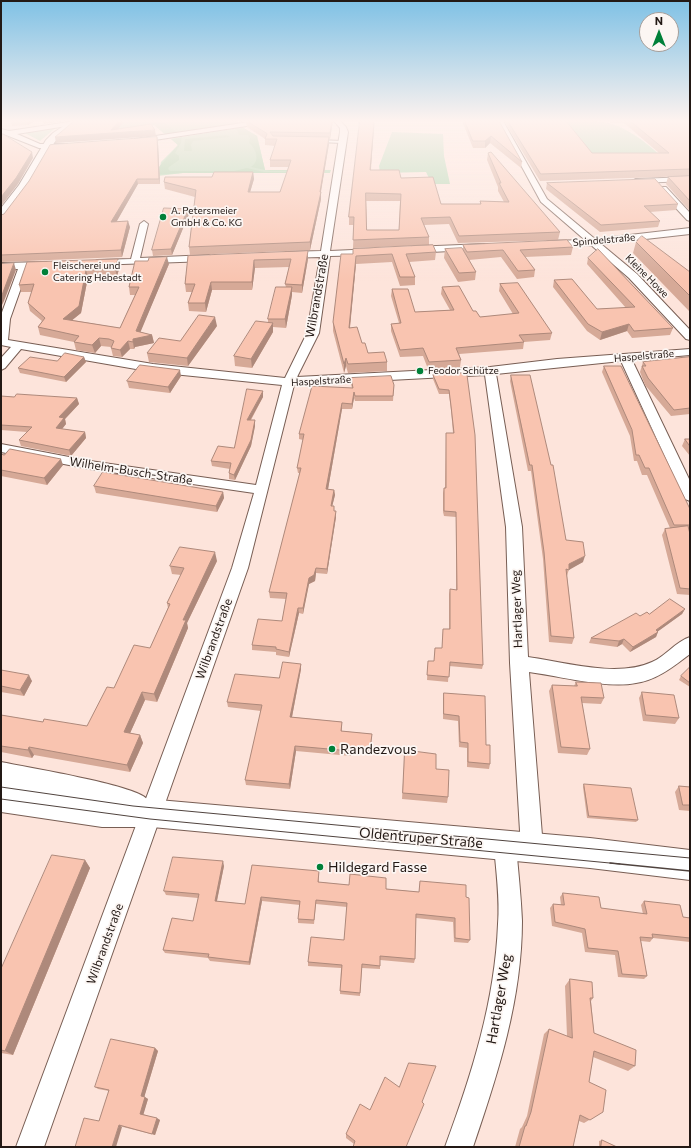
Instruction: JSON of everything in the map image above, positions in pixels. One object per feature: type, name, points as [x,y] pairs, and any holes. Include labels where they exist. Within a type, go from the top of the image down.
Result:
[{"type":"street","points":[[3,212],[24,186],[30,175]]},
{"type":"street","name":"Wilbrandstraße","points":[[30,1147],[240,568],[262,490],[289,382],[313,332],[338,175]]},
{"type":"street","name":"Kleine Howe","points":[[532,175],[539,186],[544,200],[633,276],[690,337]]},
{"type":"street","points":[[626,181],[690,179]]},
{"type":"street","points":[[656,180],[690,218]]},
{"type":"street","points":[[135,261],[144,224]]},
{"type":"street","name":"Spindelstraße","points":[[538,245],[593,242],[690,231]]},
{"type":"street","points":[[400,251],[497,247]]},
{"type":"street","points":[[274,256],[384,251]]},
{"type":"street","points":[[87,263],[222,258]]},
{"type":"street","points":[[1,266],[56,265]]},
{"type":"street","name":"Haspelstraße","points":[[24,266],[5,319],[1,342],[182,372],[250,380],[289,382],[490,371],[557,363],[690,352]]},
{"type":"street","points":[[1,366],[19,344]]},
{"type":"street","points":[[625,358],[690,496]]},
{"type":"street","name":"Hartlager Weg","points":[[459,1147],[487,1062],[502,1001],[518,847],[519,663],[514,527],[490,371]]},
{"type":"street","name":"Wilhelm-Busch-Straße","points":[[1,448],[90,465],[262,490]]},
{"type":"street","points":[[519,663],[607,676],[636,676],[660,667],[690,644]]},
{"type":"street","name":"Oldentruper Straße","points":[[1,775],[86,791],[152,813]]},
{"type":"street","name":"Oldentruper Straße","points":[[1,799],[102,813],[152,813],[518,847],[690,865]]},
{"type":"green space","points":[[427,175],[448,175],[450,184],[432,184]]},
{"type":"building","points":[[1,175],[18,175],[16,178],[1,197]]},
{"type":"building","points":[[33,175],[159,175],[159,179],[137,179],[111,222],[128,221],[121,250],[1,255],[1,215],[4,214]]},
{"type":"building","points":[[213,175],[252,175],[248,192],[280,192],[286,175],[323,175],[321,192],[310,242],[189,247],[196,190],[164,182],[165,177],[212,177]]},
{"type":"building","points":[[354,175],[400,175],[401,178],[433,177],[441,204],[481,204],[480,201],[509,202],[499,183],[501,183],[497,175],[510,175],[560,232],[459,236],[450,217],[421,218],[429,237],[353,240],[354,217],[349,217]],"holes":[[[366,193],[401,194],[399,230],[367,230]]]},
{"type":"building","points":[[690,176],[690,201],[668,177]]},
{"type":"building","points":[[655,179],[678,204],[644,206],[660,221],[601,225],[547,183]]},
{"type":"building","points":[[164,208],[188,209],[171,249],[152,250]]},
{"type":"building","points":[[642,236],[690,272],[690,296],[636,242]]},
{"type":"building","points":[[567,240],[573,247],[520,250],[535,270],[518,271],[503,250],[467,252],[463,245]]},
{"type":"building","points":[[433,245],[436,252],[406,254],[415,277],[400,277],[392,254],[356,256],[349,328],[357,327],[362,343],[365,343],[368,353],[384,352],[387,362],[348,364],[346,358],[344,364],[333,322],[341,254],[353,254],[353,249]]},
{"type":"building","points":[[462,248],[476,272],[459,273],[445,249]]},
{"type":"building","points":[[598,249],[673,328],[634,331],[629,324],[602,332],[588,324],[554,280],[572,279],[597,309],[635,307],[588,258]]},
{"type":"building","points":[[308,251],[302,285],[285,284],[291,259],[254,260],[252,282],[211,282],[205,303],[188,303],[195,284],[185,284],[188,256]]},
{"type":"building","points":[[167,257],[136,331],[152,335],[133,339],[133,342],[128,341],[120,350],[111,348],[114,341],[109,339],[99,338],[92,345],[74,342],[79,336],[38,327],[45,318],[28,303],[34,284],[19,285],[27,262],[118,259],[115,269],[86,270],[79,306],[63,319],[120,328],[139,287],[129,287],[135,261],[148,261],[149,258]]},
{"type":"building","points":[[14,263],[2,295],[1,296],[1,264]]},
{"type":"building","points":[[518,283],[552,333],[519,335],[524,342],[456,348],[461,360],[429,362],[423,348],[400,350],[391,324],[401,323],[392,289],[408,289],[415,312],[454,310],[442,287],[459,286],[473,311],[476,311],[480,317],[519,313],[500,284]]},
{"type":"building","points":[[276,287],[292,287],[285,319],[268,319]]},
{"type":"building","points":[[199,315],[215,317],[187,358],[147,353],[159,338],[180,341]]},
{"type":"building","points":[[256,321],[273,323],[251,359],[234,356]]},
{"type":"building","points":[[65,353],[84,357],[64,377],[18,368],[30,357],[57,361]]},
{"type":"building","points":[[690,357],[690,408],[674,410],[648,378],[642,366],[646,366],[643,362]]},
{"type":"building","points":[[140,365],[180,370],[168,387],[127,381]]},
{"type":"building","points":[[604,366],[621,366],[690,509],[690,525],[674,525],[649,468],[645,468],[639,455],[636,455],[632,430]]},
{"type":"building","points":[[466,373],[475,435],[483,665],[450,662],[449,677],[427,675],[428,661],[434,661],[435,648],[442,648],[443,629],[450,629],[450,589],[457,590],[456,512],[444,511],[444,488],[446,488],[446,433],[454,433],[451,406],[449,390],[439,389],[433,375]]},
{"type":"building","points":[[511,375],[530,375],[551,465],[553,465],[566,540],[583,542],[585,556],[569,564],[569,570],[566,569],[574,638],[551,636],[544,552],[532,465],[530,465]]},
{"type":"building","points":[[391,376],[394,385],[393,396],[355,396],[354,392],[352,404],[342,403],[326,489],[334,490],[331,506],[334,506],[334,511],[336,511],[327,569],[316,568],[314,575],[309,578],[303,608],[298,608],[289,652],[276,649],[276,647],[252,645],[258,619],[282,621],[287,593],[269,592],[301,468],[297,468],[304,434],[299,434],[312,386],[353,388],[351,378]]},
{"type":"building","points":[[247,389],[263,391],[247,420],[255,420],[251,440],[234,475],[229,473],[231,463],[211,461],[218,446],[234,448]]},
{"type":"building","points":[[17,394],[77,398],[59,417],[64,418],[56,428],[85,432],[69,450],[19,440],[32,427],[1,425],[1,396],[14,397]]},
{"type":"building","points":[[685,439],[690,439],[690,446]]},
{"type":"building","points":[[10,449],[61,459],[44,478],[1,470],[1,454],[4,455]]},
{"type":"building","points":[[103,472],[223,492],[216,506],[94,486]]},
{"type":"building","points":[[688,526],[690,534],[690,589],[680,588],[665,529]]},
{"type":"building","points":[[180,547],[215,552],[183,620],[186,620],[154,694],[142,692],[124,732],[140,735],[127,765],[29,747],[28,750],[1,746],[1,715],[43,722],[44,719],[87,726],[107,687],[114,688],[134,645],[150,648],[170,604],[167,603],[184,568],[170,566]]},
{"type":"building","points":[[670,599],[685,609],[656,630],[658,632],[633,647],[624,639],[619,641],[591,638],[636,613],[640,616],[647,612],[649,614]]},
{"type":"building","points":[[283,662],[301,664],[290,717],[342,722],[341,731],[372,734],[370,749],[351,747],[351,751],[295,746],[289,784],[245,780],[262,705],[227,702],[235,674],[279,678]]},
{"type":"building","points":[[690,667],[690,683],[681,676]]},
{"type":"building","points":[[1,670],[29,675],[20,690],[1,686]]},
{"type":"building","points":[[576,682],[601,683],[604,698],[581,697],[590,749],[561,747],[552,685],[577,686]]},
{"type":"building","points":[[642,692],[674,695],[679,718],[646,715]]},
{"type":"building","points":[[444,693],[485,696],[486,745],[490,745],[490,764],[468,762],[468,743],[460,742],[459,716],[444,714]]},
{"type":"building","points":[[405,750],[436,754],[436,769],[449,770],[448,797],[403,793]]},
{"type":"building","points":[[584,784],[631,788],[638,820],[589,816]]},
{"type":"building","points":[[679,786],[690,787],[690,805],[683,805]]},
{"type":"building","points":[[52,855],[85,860],[5,1051],[1,1050],[1,969]]},
{"type":"building","points":[[173,857],[223,861],[215,901],[245,904],[252,865],[319,871],[318,882],[349,885],[350,874],[386,878],[386,889],[419,892],[420,881],[466,885],[466,897],[469,898],[470,940],[455,938],[455,918],[416,914],[415,959],[380,956],[380,966],[362,964],[360,993],[340,991],[342,965],[308,962],[311,937],[344,940],[347,903],[316,900],[314,920],[298,919],[300,901],[261,897],[249,962],[208,957],[209,954],[163,950],[172,918],[193,921],[199,894],[164,891]]},
{"type":"building","points":[[563,893],[599,897],[601,908],[647,914],[644,901],[680,905],[683,917],[690,918],[690,938],[652,934],[653,938],[640,937],[647,976],[622,974],[618,951],[588,948],[585,929],[555,922],[553,904],[564,905]]},
{"type":"building","points":[[570,979],[592,982],[593,998],[590,998],[594,1033],[636,1050],[635,1066],[594,1051],[589,1082],[606,1090],[603,1112],[590,1120],[580,1115],[573,1147],[519,1147],[531,1112],[549,1029],[572,1038]]},
{"type":"building","points":[[111,1039],[155,1048],[141,1096],[145,1097],[140,1114],[157,1118],[152,1134],[119,1125],[112,1147],[75,1147],[84,1118],[99,1121],[109,1090],[95,1087]]},
{"type":"building","points":[[409,1063],[436,1066],[422,1102],[424,1104],[406,1147],[353,1147],[355,1141],[346,1134],[360,1104],[370,1110],[385,1077],[399,1087]]},
{"type":"building","points":[[602,1140],[617,1147],[601,1147]]},
{"type":"tram line","points":[[1,787],[133,806],[690,858]]},
{"type":"tram line","points":[[1,799],[150,819],[620,864]]},
{"type":"tram line","points":[[610,863],[620,864]]},
{"type":"tram line","points":[[620,864],[690,871]]},
{"type":"place","name":"A. Petersmeier GmbH & Co. KG","points":[[163,217]]},
{"type":"place","name":"Fleischerei und Catering Hebestadt","points":[[45,272]]},
{"type":"place","name":"Feodor Schütze","points":[[420,371]]},
{"type":"place","name":"Randezvous","points":[[332,749]]},
{"type":"place","name":"Hildegard Fasse","points":[[320,867]]}]
